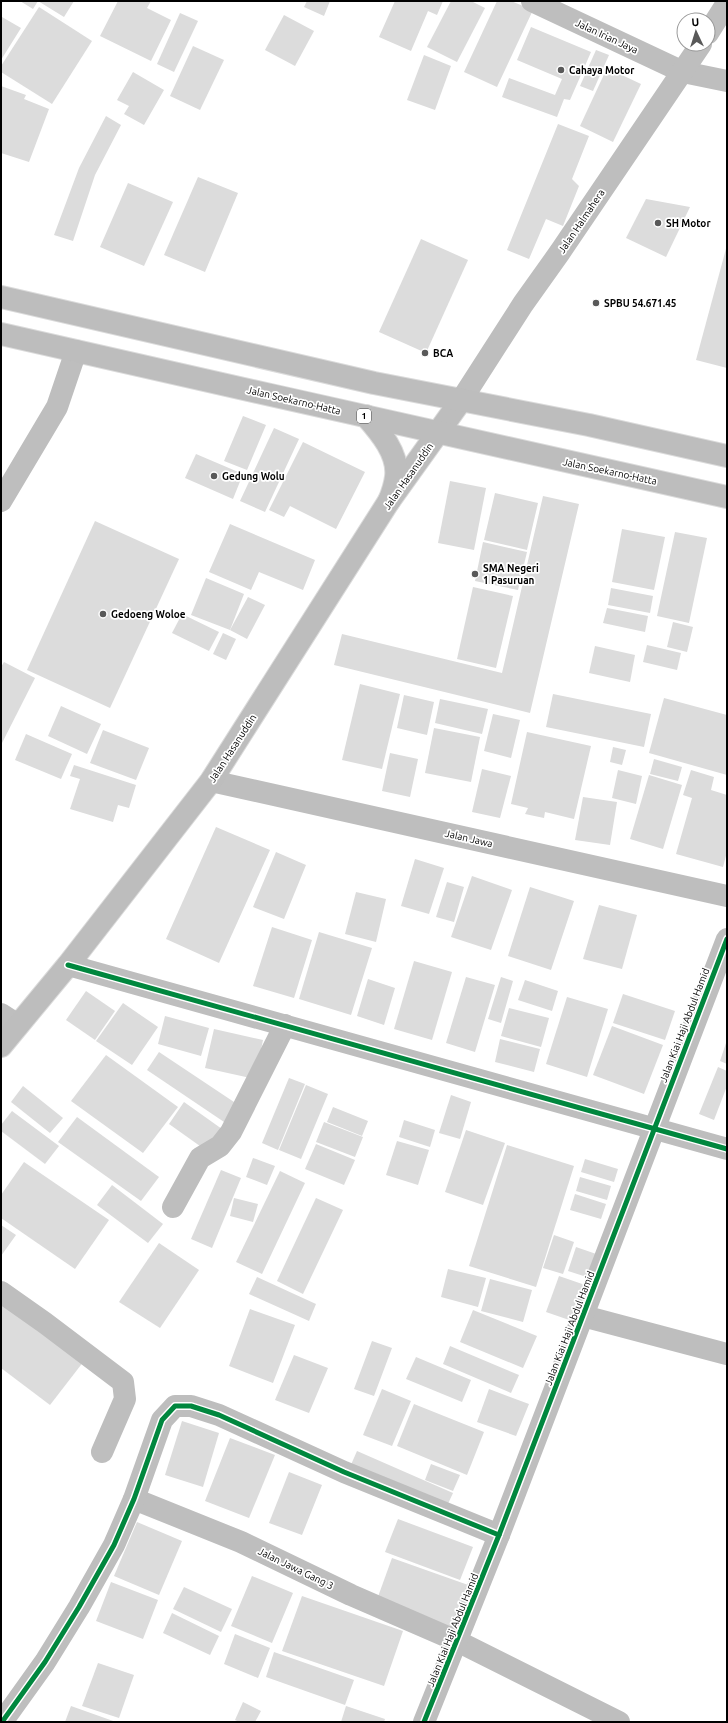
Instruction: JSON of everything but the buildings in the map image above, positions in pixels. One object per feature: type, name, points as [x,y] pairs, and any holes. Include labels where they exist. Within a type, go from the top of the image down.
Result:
[{"type":"main road","points":[[1,297],[374,382],[589,425],[727,456]]},
{"type":"main road","name":"Jalan Soekarno-Hatta","points":[[1,334],[727,497]]},
{"type":"main road","name":"Jalan Hasanuddin","points":[[1,1046],[10,1019],[68,965],[212,780],[389,501],[462,399]]},
{"type":"main road","points":[[366,416],[383,435],[393,457],[396,476],[389,501]]},
{"type":"street","name":"Jalan Irian Jaya","points":[[532,1],[683,72],[727,81]]},
{"type":"street","points":[[716,21],[727,4]]},
{"type":"street","name":"Jalan Halmahera","points":[[462,399],[523,304],[696,52]]},
{"type":"street","points":[[1,501],[57,407],[76,351]]},
{"type":"street","name":"Jalan Jawa","points":[[212,780],[727,896]]},
{"type":"street","name":"Jalan Kiai Haji Abdul Hamid","points":[[424,1722],[499,1535],[727,939]]},
{"type":"street","points":[[68,965],[727,1149]]},
{"type":"street","points":[[172,1206],[200,1158],[220,1146],[231,1132],[285,1025]]},
{"type":"street","points":[[1,1292],[46,1323],[123,1382],[125,1399],[102,1452]]},
{"type":"street","points":[[583,1316],[727,1354]]},
{"type":"street","points":[[2,1722],[45,1662],[114,1546],[134,1498],[162,1420],[175,1406],[191,1406],[219,1416],[344,1472],[499,1535]]},
{"type":"street","name":"Jalan Jawa Gang 3","points":[[134,1498],[241,1542],[351,1595],[457,1641],[619,1722]]},
{"type":"cycle path","points":[[424,1722],[499,1535],[727,939]]},
{"type":"cycle path","points":[[68,965],[727,1149]]},
{"type":"cycle path","points":[[2,1722],[45,1662],[79,1607],[114,1545],[134,1499],[162,1420],[175,1406],[191,1406],[219,1415],[344,1472],[499,1535]]},
{"type":"place","name":"Cahaya Motor","points":[[561,70]]},
{"type":"place","name":"SH Motor","points":[[658,223]]},
{"type":"place","name":"SPBU 54.671.45","points":[[596,303]]},
{"type":"place","name":"BCA","points":[[425,353]]},
{"type":"place","name":"Gedung Wolu","points":[[214,476]]},
{"type":"place","name":"SMA Negeri 1 Pasuruan","points":[[475,574]]},
{"type":"place","name":"Gedoeng Woloe","points":[[103,614]]}]
